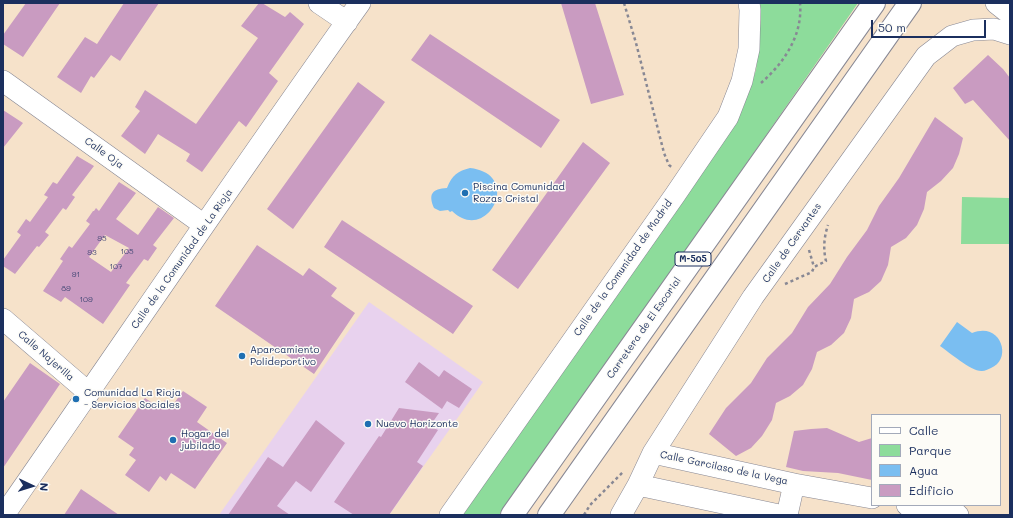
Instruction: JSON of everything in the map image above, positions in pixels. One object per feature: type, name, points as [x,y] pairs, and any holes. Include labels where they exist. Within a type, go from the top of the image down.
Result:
[{"type":"highway","name":"Carretera de El Escorial","points":[[512,515],[874,3]]},
{"type":"highway","name":"M-505","points":[[549,515],[908,7]]},
{"type":"street","points":[[319,3],[346,22]]},
{"type":"street","name":"Calle de la Comunidad de La Rioja","points":[[4,515],[90,393],[204,225],[360,3]]},
{"type":"street","name":"Calle de la Comunidad de Madrid","points":[[450,515],[728,117],[741,84],[749,49],[749,3]]},
{"type":"street","points":[[996,3],[1010,14]]},
{"type":"street","name":"Calle de Cervantes","points":[[625,513],[653,453],[753,297],[926,56],[952,36],[973,30],[994,29],[1010,34]]},
{"type":"street","name":"Calle Oja","points":[[3,81],[204,225]]},
{"type":"street","name":"Calle Najerilla","points":[[3,319],[90,393]]},
{"type":"street","name":"Calle Garcilaso de la Vega","points":[[653,453],[794,484],[871,498]]},
{"type":"street","name":"Calle Garcilaso de la Vega","points":[[787,515],[794,484]]},
{"type":"street","points":[[638,485],[779,515]]},
{"type":"street","points":[[912,506],[952,514]]},
{"type":"path","points":[[624,3],[636,43],[664,153],[669,165],[685,180]]},
{"type":"path","points":[[741,84],[754,88],[770,75],[783,61],[795,36],[801,14],[800,3]]},
{"type":"path","points":[[784,285],[812,272],[814,267],[826,261],[824,244],[829,221]]},
{"type":"path","points":[[808,243],[814,267]]},
{"type":"path","points":[[584,515],[590,505],[629,466]]},
{"type":"shaded area","name":"Nuevo Horizonte","points":[[369,302],[483,382],[389,515],[219,515]]},
{"type":"green space","points":[[760,3],[858,3],[566,423],[499,515],[462,515],[743,108],[756,70],[761,18]]},
{"type":"green space","points":[[962,197],[1009,198],[1009,244],[961,244]]},
{"type":"water","name":"Piscina Comunidad Rozas Cristal","points":[[470,168],[486,173],[495,182],[497,193],[494,204],[487,214],[477,219],[465,219],[452,211],[440,211],[434,208],[431,199],[433,193],[435,191],[447,188],[456,174]]},
{"type":"water","points":[[957,322],[972,333],[982,331],[990,332],[997,336],[1001,343],[1002,350],[998,363],[991,368],[982,371],[978,370],[967,365],[940,346]]},
{"type":"building","points":[[26,3],[60,3],[23,57],[3,44],[3,35]]},
{"type":"building","points":[[124,3],[159,3],[120,61],[111,55],[94,78],[91,76],[81,93],[57,77],[85,37],[97,44]]},
{"type":"building","points":[[259,3],[262,3],[285,17],[290,12],[304,24],[269,73],[278,81],[246,127],[239,121],[202,172],[186,161],[190,154],[158,134],[145,154],[121,136],[140,111],[135,107],[145,90],[196,124],[258,38],[241,26]]},
{"type":"building","points":[[561,3],[595,3],[624,95],[591,104]]},
{"type":"building","points":[[430,34],[560,120],[541,148],[411,60]]},
{"type":"building","points":[[988,55],[1010,78],[1010,141],[973,100],[965,104],[953,88]]},
{"type":"building","points":[[358,82],[385,102],[293,229],[267,209]]},
{"type":"building","points":[[3,110],[23,123],[3,148]]},
{"type":"building","points":[[935,117],[963,138],[959,154],[953,168],[941,181],[927,192],[924,209],[917,225],[906,238],[891,247],[888,265],[881,281],[869,292],[854,299],[851,318],[844,333],[831,345],[817,352],[812,369],[803,385],[790,396],[776,403],[772,420],[762,436],[751,448],[736,456],[709,434],[726,408],[751,383],[767,358],[792,333],[808,307],[830,284],[847,257],[867,230],[879,206],[899,178]]},
{"type":"building","points":[[583,142],[610,163],[518,289],[492,270]]},
{"type":"building","points":[[77,156],[94,166],[72,195],[75,197],[66,210],[63,208],[45,232],[49,235],[39,247],[37,246],[15,274],[3,266],[3,260],[21,235],[17,232],[26,219],[30,222],[48,197],[44,195],[53,182],[57,184]]},
{"type":"building","points":[[119,182],[136,193],[116,219],[138,235],[158,207],[174,218],[153,245],[157,248],[148,261],[144,259],[126,283],[130,285],[103,324],[65,297],[61,302],[43,291],[63,261],[60,259],[69,246],[72,248],[90,224],[86,221],[93,211],[96,208],[99,211]],"holes":[[[105,235],[129,248],[111,272],[89,257]]]},
{"type":"building","points":[[342,220],[473,306],[453,334],[324,247]]},
{"type":"building","points":[[257,245],[303,276],[309,268],[337,288],[331,296],[355,313],[314,374],[215,306]]},
{"type":"building","points":[[419,362],[439,377],[444,370],[472,389],[459,408],[447,401],[442,409],[405,382]]},
{"type":"building","points":[[30,363],[60,384],[3,468],[3,402]]},
{"type":"building","name":"Hogar del jubilado","points":[[183,391],[207,407],[197,422],[227,443],[195,489],[171,473],[166,481],[160,476],[149,492],[125,475],[136,460],[129,455],[134,448],[118,437],[145,398],[160,408],[165,400],[172,406]]},
{"type":"building","points":[[399,408],[439,413],[430,426],[438,430],[417,462],[423,466],[389,515],[354,515],[334,502],[379,436],[381,437]]},
{"type":"building","points":[[316,420],[345,443],[311,492],[296,481],[277,506],[290,515],[228,515],[268,457],[283,467]]},
{"type":"building","points":[[827,428],[859,442],[871,438],[871,480],[838,473],[803,471],[786,467],[794,431]]},
{"type":"building","points":[[81,489],[119,515],[64,515]]},
{"type":"place","name":"Piscina Comunidad Rozas Cristal","points":[[465,193]]},
{"type":"place","name":"Aparcamiento Polideportivo","points":[[242,356]]},
{"type":"place","name":"Comunidad La Rioja - Servicios Sociales","points":[[76,399]]},
{"type":"place","name":"Nuevo Horizonte","points":[[368,424]]},
{"type":"place","name":"Hogar del jubilado","points":[[173,440]]}]
